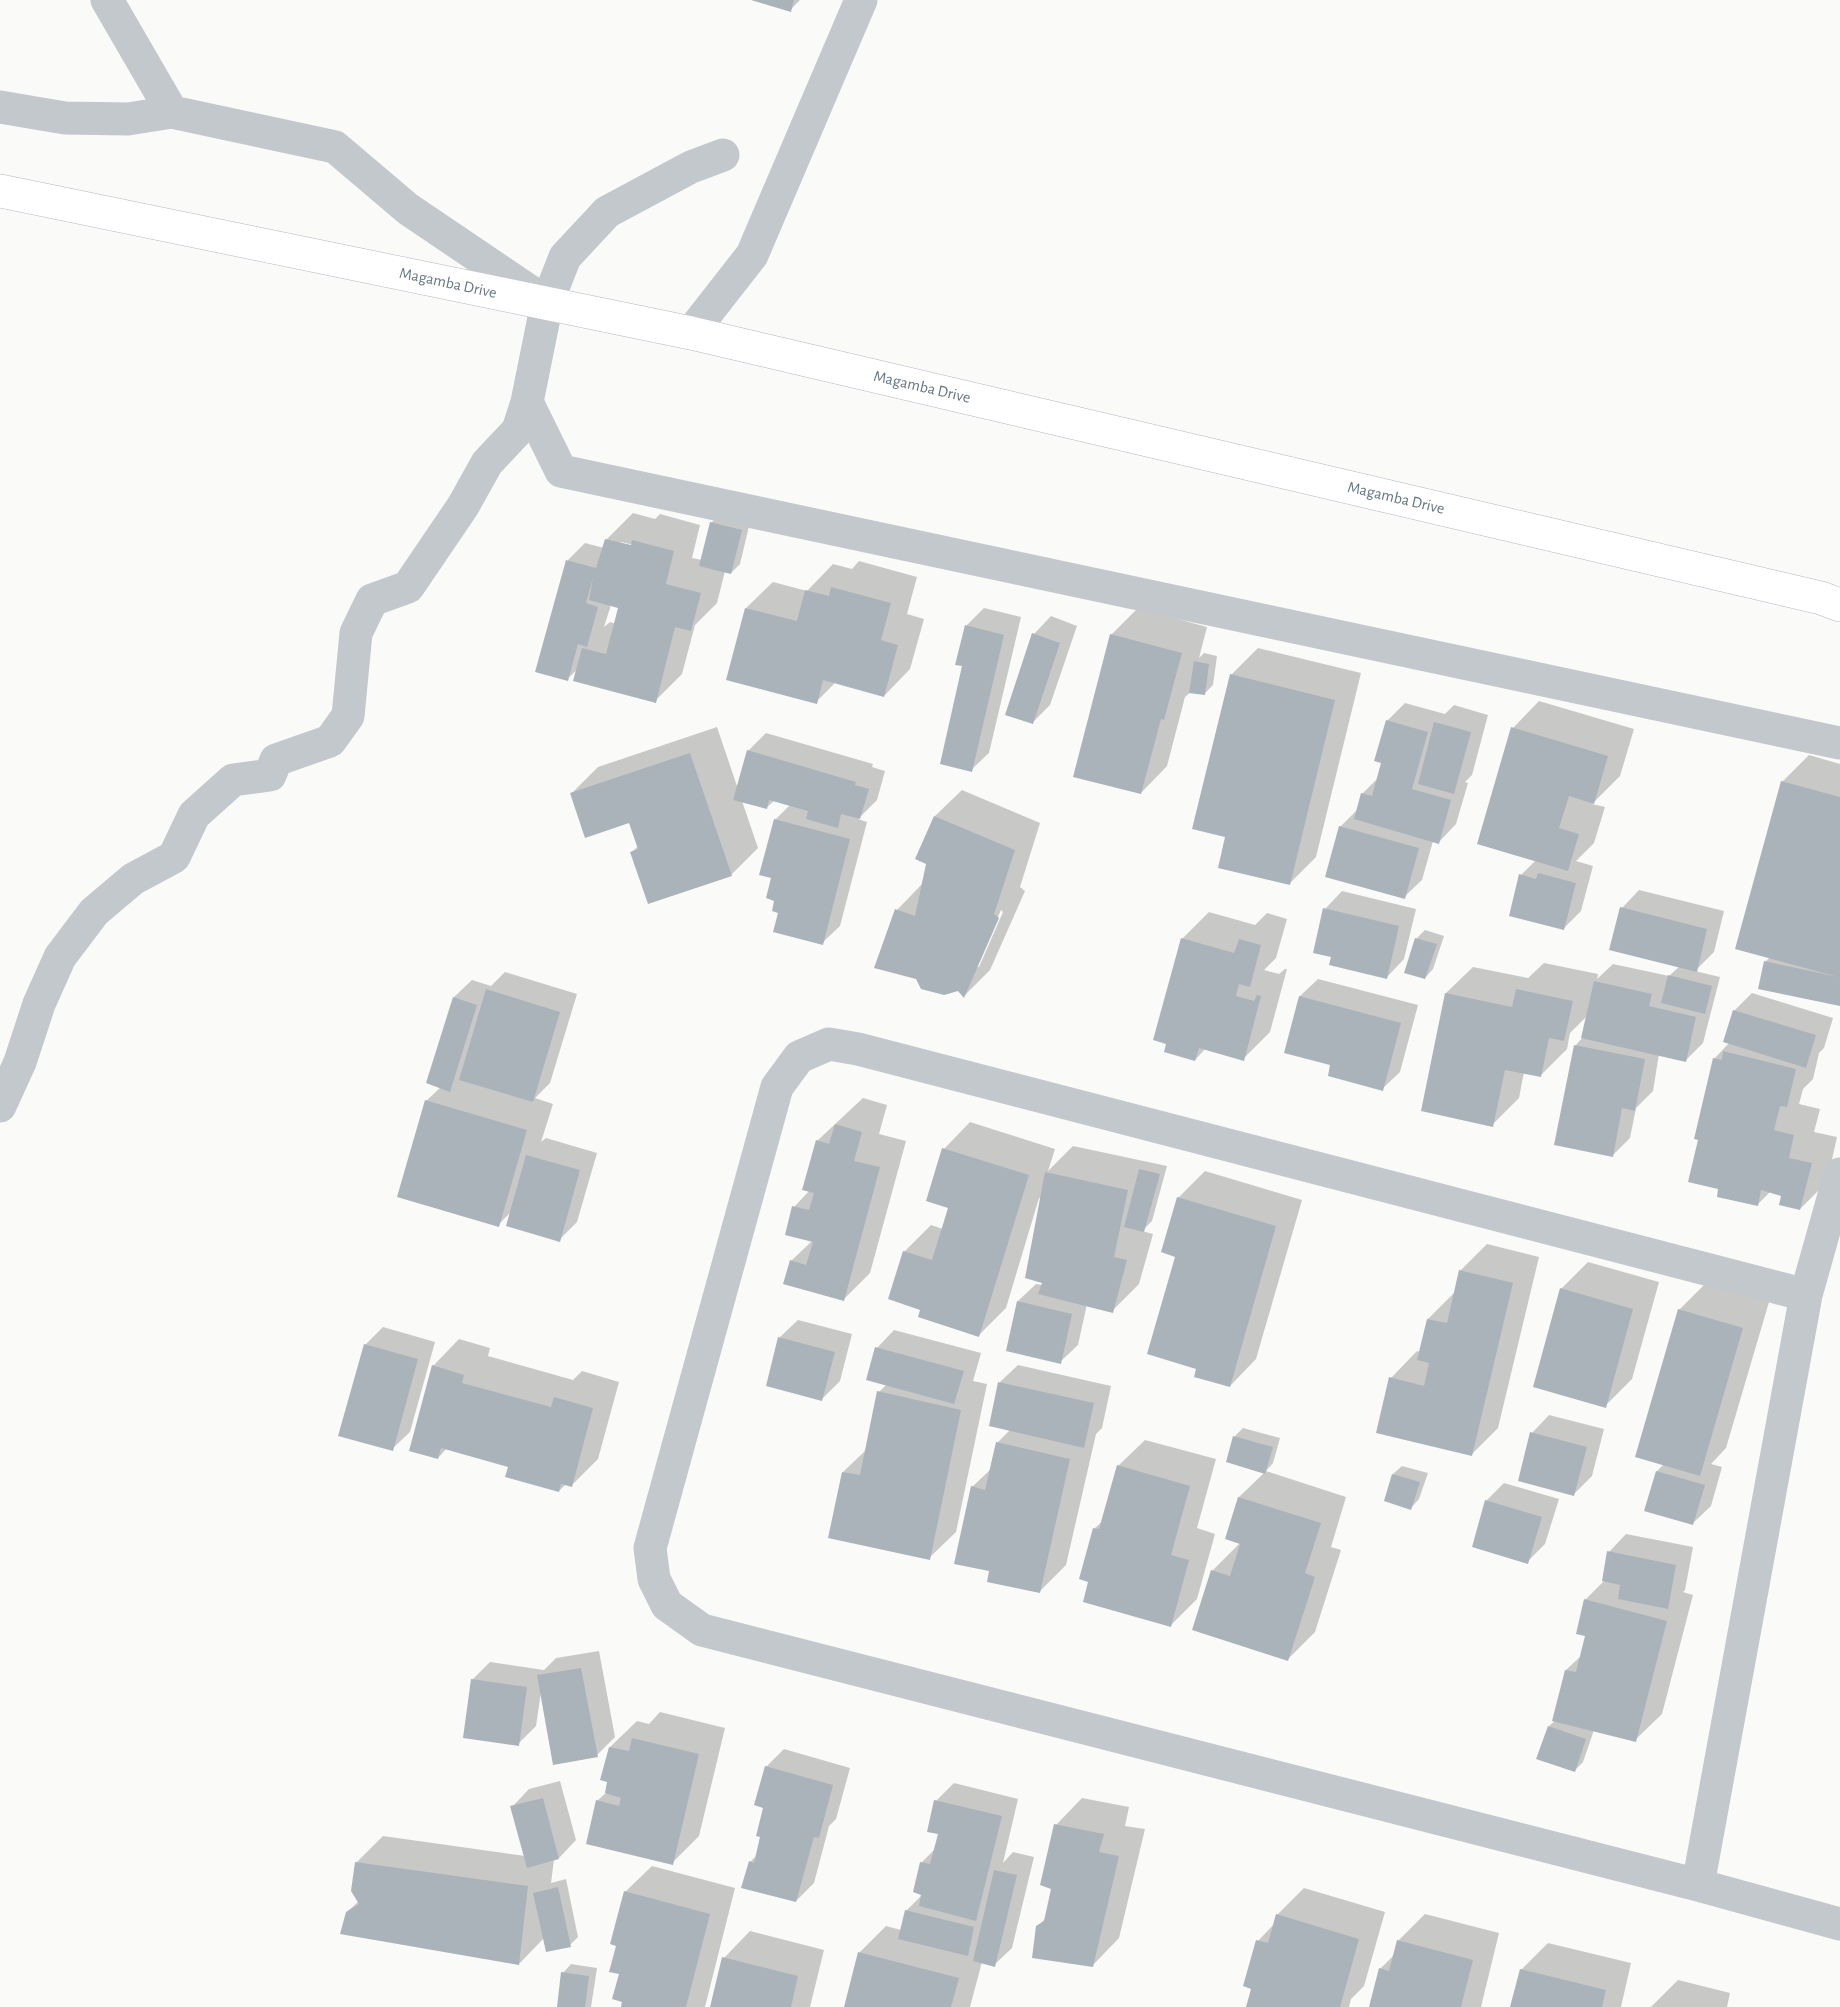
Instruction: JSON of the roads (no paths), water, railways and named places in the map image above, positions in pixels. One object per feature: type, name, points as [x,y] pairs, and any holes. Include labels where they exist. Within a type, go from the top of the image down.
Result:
[{"type":"street","points":[[107,0],[172,112]]},
{"type":"street","points":[[691,333],[752,255],[861,0]]},
{"type":"street","points":[[0,107],[65,118],[128,120],[172,112],[335,147],[408,209],[547,303]]},
{"type":"street","points":[[0,1106],[20,1062],[39,1004],[60,957],[94,912],[134,879],[174,857],[194,815],[233,780],[270,775],[276,760],[330,741],[348,716],[356,633],[372,600],[408,587],[463,506],[487,463],[518,430],[527,402],[547,303],[565,257],[607,212],[691,167],[723,155]]},
{"type":"street","name":"Magamba Drive","points":[[0,191],[691,333],[1786,590],[1840,605]]},
{"type":"street","points":[[527,402],[561,471],[1840,743]]},
{"type":"street","points":[[1806,1295],[858,1049],[829,1044],[799,1057],[777,1087],[650,1548],[654,1579],[668,1605],[702,1630],[1840,1924]]},
{"type":"street","points":[[1698,1886],[1806,1295],[1840,1174]]}]
